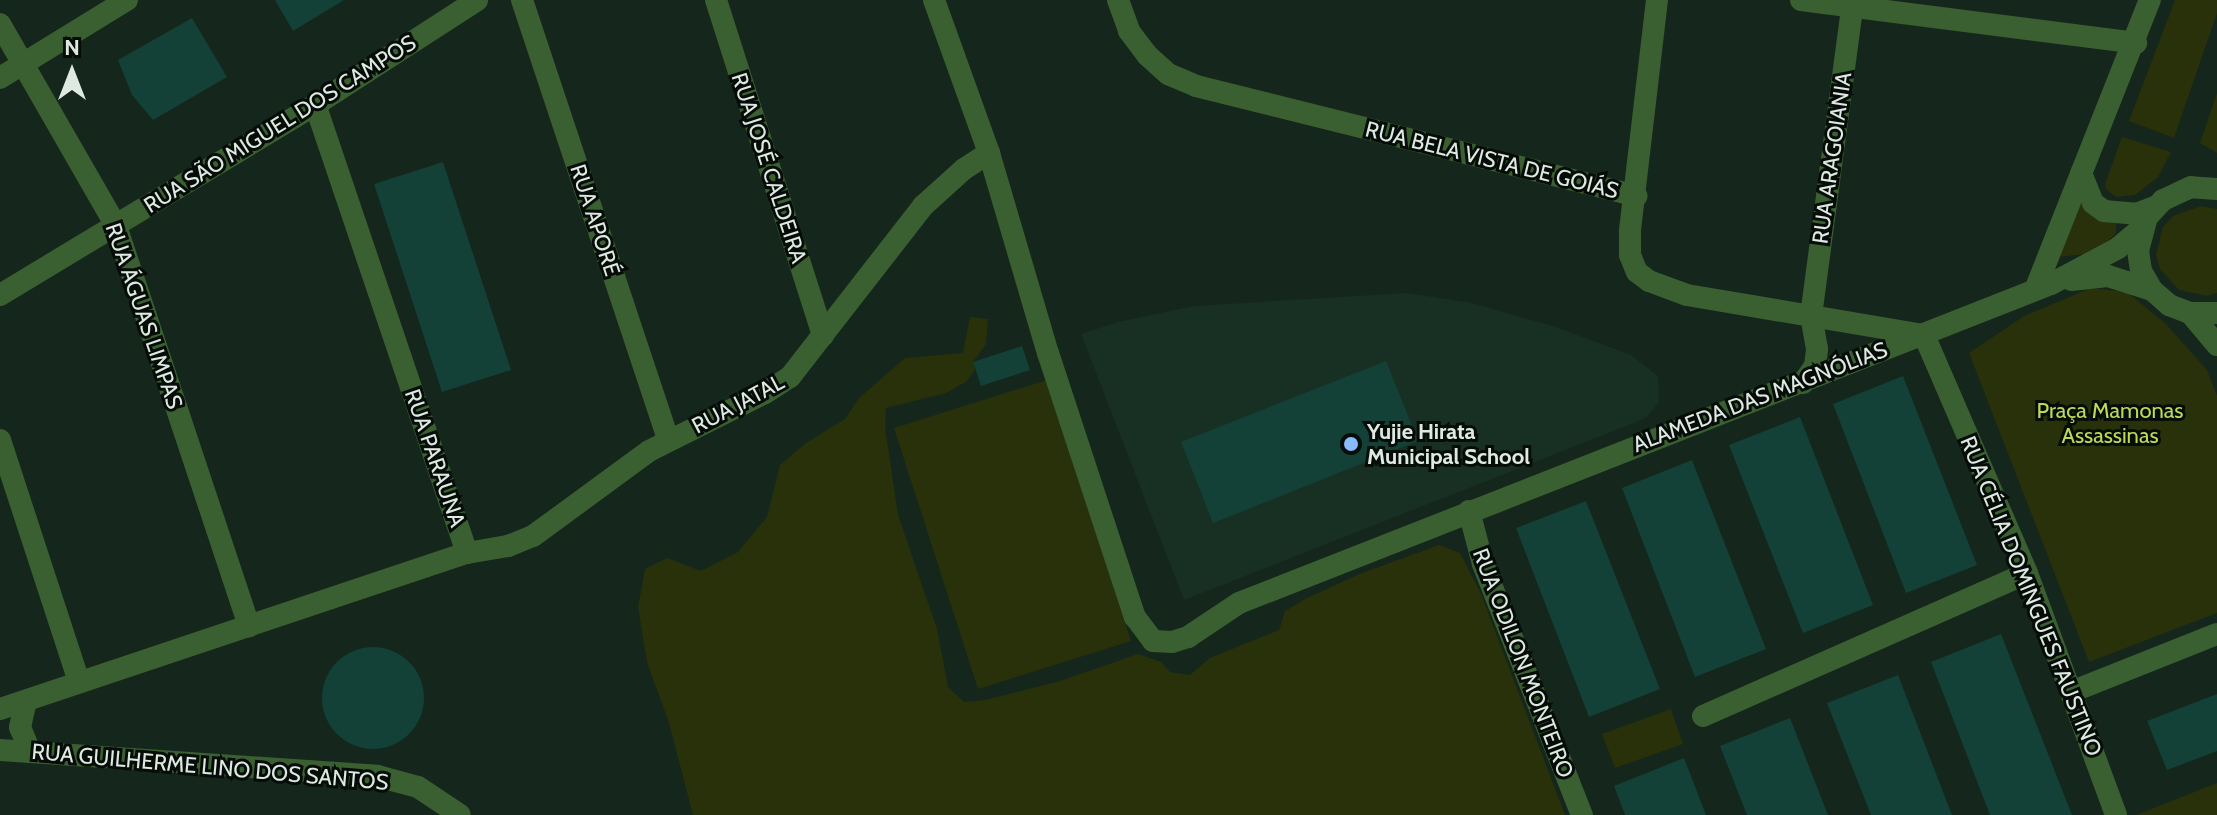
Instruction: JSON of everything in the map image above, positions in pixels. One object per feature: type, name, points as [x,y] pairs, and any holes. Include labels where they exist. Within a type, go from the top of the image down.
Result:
[{"type":"street","points":[[0,78],[127,0]]},
{"type":"street","name":"RUA SÃO MIGUEL DOS CAMPOS","points":[[0,295],[315,105],[477,0]]},
{"type":"street","name":"RUA APORÉ","points":[[522,0],[668,440]]},
{"type":"street","name":"RUA JOSÉ CALDEIRA","points":[[716,0],[823,335]]},
{"type":"street","points":[[934,0],[989,153]]},
{"type":"street","name":"RUA BELA VISTA DE GOIÁS","points":[[1118,0],[1129,31],[1147,55],[1168,74],[1196,86],[1636,196],[1630,255],[1637,272],[1649,281],[1687,295],[1924,335]]},
{"type":"street","points":[[1636,196],[1657,0]]},
{"type":"street","points":[[1801,0],[1853,3],[2136,43]]},
{"type":"street","points":[[2043,287],[2081,173],[2136,43],[2150,0]]},
{"type":"street","name":"RUA ARAGOIANIA","points":[[1803,383],[1815,366],[1817,349],[1811,316],[1853,3]]},
{"type":"street","name":"RUA ÁGUAS LIMPAS","points":[[0,24],[116,226],[249,626]]},
{"type":"street","name":"RUA PARAUNA","points":[[0,709],[467,553],[315,105]]},
{"type":"street","name":"RUA JATAL","points":[[467,553],[508,546],[533,536],[668,440],[777,387],[790,377],[923,206],[964,169],[989,153]]},
{"type":"street","name":"ALAMEDA DAS MAGNÓLIAS","points":[[989,153],[1048,353],[1135,617],[1153,641],[1172,642],[1188,637],[1239,603],[1695,421],[1803,383],[2043,287]]},
{"type":"street","points":[[2081,173],[2093,203],[2104,211],[2136,214],[2191,187],[2217,189]]},
{"type":"street","points":[[2043,287],[2118,248],[2141,229],[2154,207]]},
{"type":"street","points":[[2141,229],[2138,250],[2141,271],[2152,290],[2169,305],[2190,313],[2216,314]]},
{"type":"street","points":[[2043,287],[2108,276],[2152,290]]},
{"type":"street","points":[[2190,313],[2217,345]]},
{"type":"street","name":"RUA CÉLIA DOMINGUES FAUSTINO","points":[[1924,335],[2027,573],[2116,815]]},
{"type":"street","points":[[0,440],[79,682]]},
{"type":"street","name":"RUA ODILON MONTEIRO","points":[[1469,511],[1483,564],[1582,815]]},
{"type":"street","points":[[1703,716],[2027,573]]},
{"type":"street","points":[[2071,692],[2217,634]]},
{"type":"street","points":[[26,701],[20,727],[30,752]]},
{"type":"street","name":"RUA GUILHERME LINO DOS SANTOS","points":[[0,750],[377,776],[418,787],[460,815]]},
{"type":"shaded area","name":"Yujie Hirata Municipal School","points":[[1407,293],[1472,303],[1556,327],[1631,355],[1658,376],[1659,402],[1647,417],[1634,423],[1184,600],[1081,334],[1118,322],[1194,306]]},
{"type":"green space","points":[[2175,0],[2217,0],[2217,13],[2174,138],[2129,121]]},
{"type":"green space","points":[[2217,93],[2217,153],[2200,143]]},
{"type":"green space","points":[[2122,137],[2171,152],[2158,177],[2135,195],[2116,197],[2106,189],[2105,184]]},
{"type":"green space","points":[[2080,197],[2116,221],[2116,233],[2097,253],[2057,257]]},
{"type":"green space","points":[[2201,206],[2217,209],[2217,293],[2207,296],[2179,290],[2160,269],[2156,255],[2163,227],[2173,216]]},
{"type":"green space","name":"Praça Mamonas Assassinas","points":[[2091,288],[2127,292],[2166,324],[2207,370],[2217,396],[2217,613],[2089,662],[1969,353],[2024,316]]},
{"type":"green space","points":[[970,317],[988,319],[986,344],[973,362],[975,370],[967,381],[946,393],[886,408],[885,427],[898,515],[937,629],[948,687],[964,702],[985,700],[1060,681],[1138,654],[1161,662],[1170,672],[1190,675],[1210,658],[1279,630],[1285,611],[1307,598],[1362,573],[1439,545],[1460,553],[1481,594],[1565,815],[693,815],[669,723],[647,662],[638,607],[645,569],[667,558],[701,571],[738,552],[767,517],[780,465],[806,443],[845,419],[859,398],[905,358],[963,353]]},
{"type":"green space","points":[[1047,380],[1131,641],[978,689],[894,428]]},
{"type":"green space","points":[[1671,709],[1683,744],[1615,768],[1602,734]]},
{"type":"green space","points":[[2217,783],[2217,815],[2136,815]]},
{"type":"building","points":[[275,0],[344,0],[293,31]]},
{"type":"building","points":[[192,18],[227,77],[153,120],[132,95],[118,60]]},
{"type":"building","points":[[443,162],[511,370],[442,392],[374,184]]},
{"type":"building","points":[[1022,346],[1030,370],[981,386],[973,362]]},
{"type":"building","points":[[1386,361],[1418,441],[1213,523],[1181,442]]},
{"type":"building","points":[[1903,376],[1977,565],[1906,593],[1833,404]]},
{"type":"building","points":[[1800,417],[1873,605],[1803,633],[1729,445]]},
{"type":"building","points":[[1692,460],[1766,649],[1695,677],[1622,488]]},
{"type":"building","points":[[1586,501],[1660,689],[1589,717],[1516,528]]},
{"type":"building","points":[[2001,634],[2072,815],[1990,815],[1931,662]]},
{"type":"building","points":[[373,647],[393,651],[409,662],[420,678],[424,698],[420,718],[409,734],[393,745],[373,749],[353,745],[337,734],[326,718],[322,698],[326,678],[337,662],[353,651]]},
{"type":"building","points":[[1898,675],[1952,815],[1871,815],[1827,703]]},
{"type":"building","points":[[2217,694],[2217,751],[2167,770],[2147,721]]},
{"type":"building","points":[[1790,718],[1828,815],[1747,815],[1720,746]]},
{"type":"building","points":[[1684,758],[1706,815],[1625,815],[1614,786]]},
{"type":"place","name":"Yujie Hirata Municipal School","points":[[1351,444]]}]
